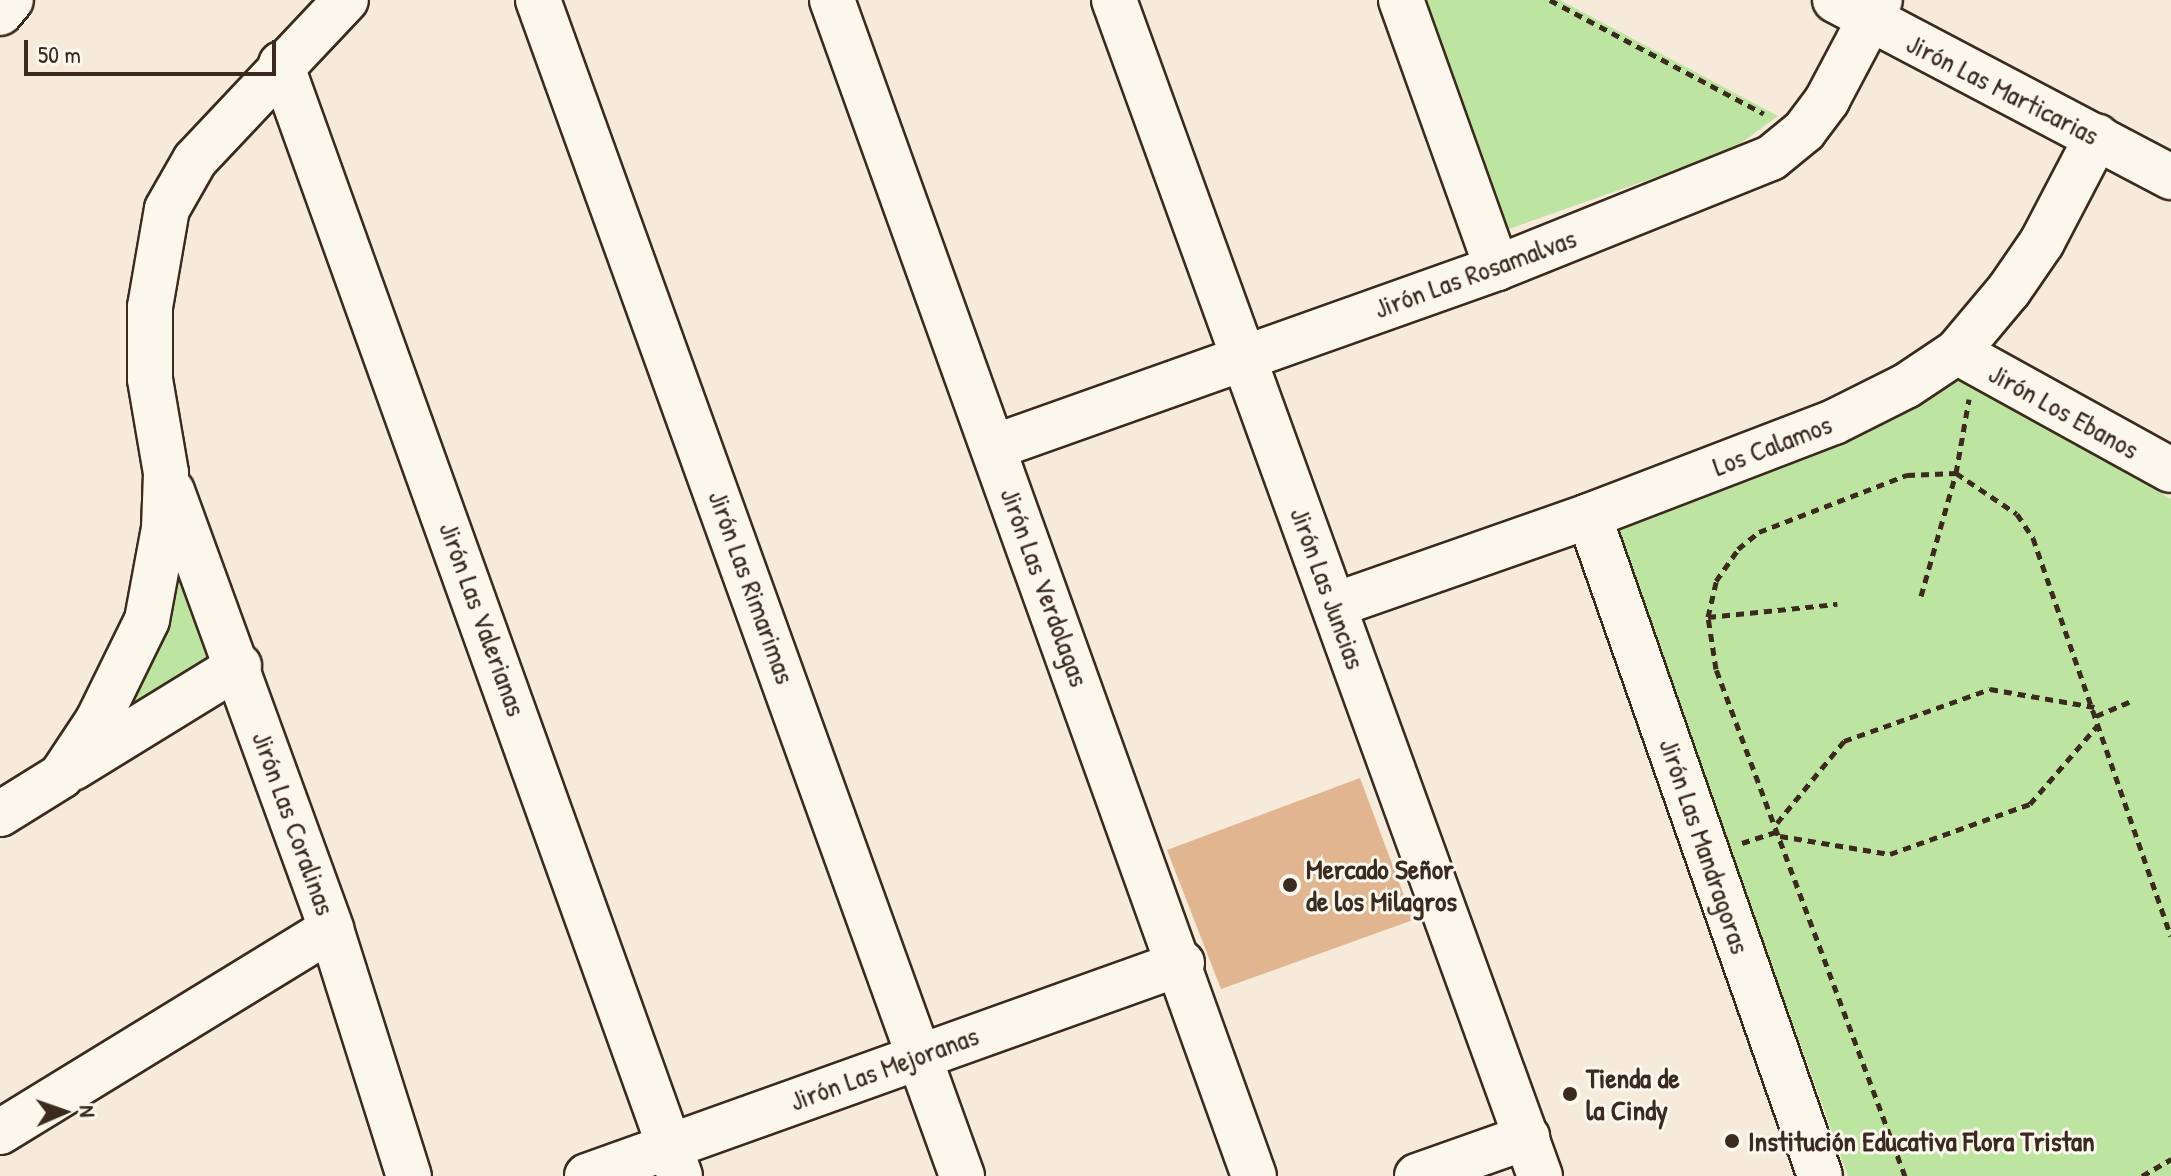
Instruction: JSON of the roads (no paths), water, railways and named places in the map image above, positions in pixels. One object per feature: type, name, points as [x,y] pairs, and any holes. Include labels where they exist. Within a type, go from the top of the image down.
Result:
[{"type":"street","points":[[0,13],[11,0]]},
{"type":"street","points":[[61,776],[98,720],[147,620],[158,574],[166,473],[150,379],[150,307],[167,209],[195,160],[281,64],[346,0]]},
{"type":"street","name":"Jirón Las Rimarimas","points":[[538,0],[962,1176]]},
{"type":"street","name":"Jirón Las Verdolagas","points":[[832,0],[1182,963],[1254,1176]]},
{"type":"street","name":"Jirón Las Juncias","points":[[1114,0],[1533,1156]]},
{"type":"street","points":[[1401,0],[1497,268]]},
{"type":"street","name":"Jirón Las Rosamalvas","points":[[994,447],[1497,268],[1771,158],[1804,131],[1827,100],[1861,6]]},
{"type":"street","name":"Jirón Las Marticarias","points":[[1861,6],[2171,177]]},
{"type":"street","name":"Jirón Las Valerianas","points":[[281,64],[675,1161]]},
{"type":"street","name":"Los Calamos","points":[[1335,605],[1589,516],[1834,422],[1906,386],[1957,352],[2042,242],[2097,137]]},
{"type":"street","name":"Jirón Los Ebanos","points":[[1957,352],[2171,470]]},
{"type":"street","name":"Jirón Las Coralinas","points":[[166,473],[239,666],[331,929],[409,1176]]},
{"type":"street","name":"Jirón Las Mandragoras","points":[[1589,516],[1820,1176]]},
{"type":"street","points":[[0,814],[239,666]]},
{"type":"street","points":[[0,1132],[331,929]]},
{"type":"street","name":"Jirón Las Mejoranas","points":[[587,1176],[675,1161],[920,1053],[1182,963]]},
{"type":"street","points":[[1417,1176],[1533,1156]]},
{"type":"place","name":"Mercado Señor de los Milagros","points":[[1290,885]]},
{"type":"place","name":"Tienda de la Cindy","points":[[1570,1094]]},
{"type":"place","name":"Institución Educativa Flora Tristan","points":[[1732,1141]]}]
